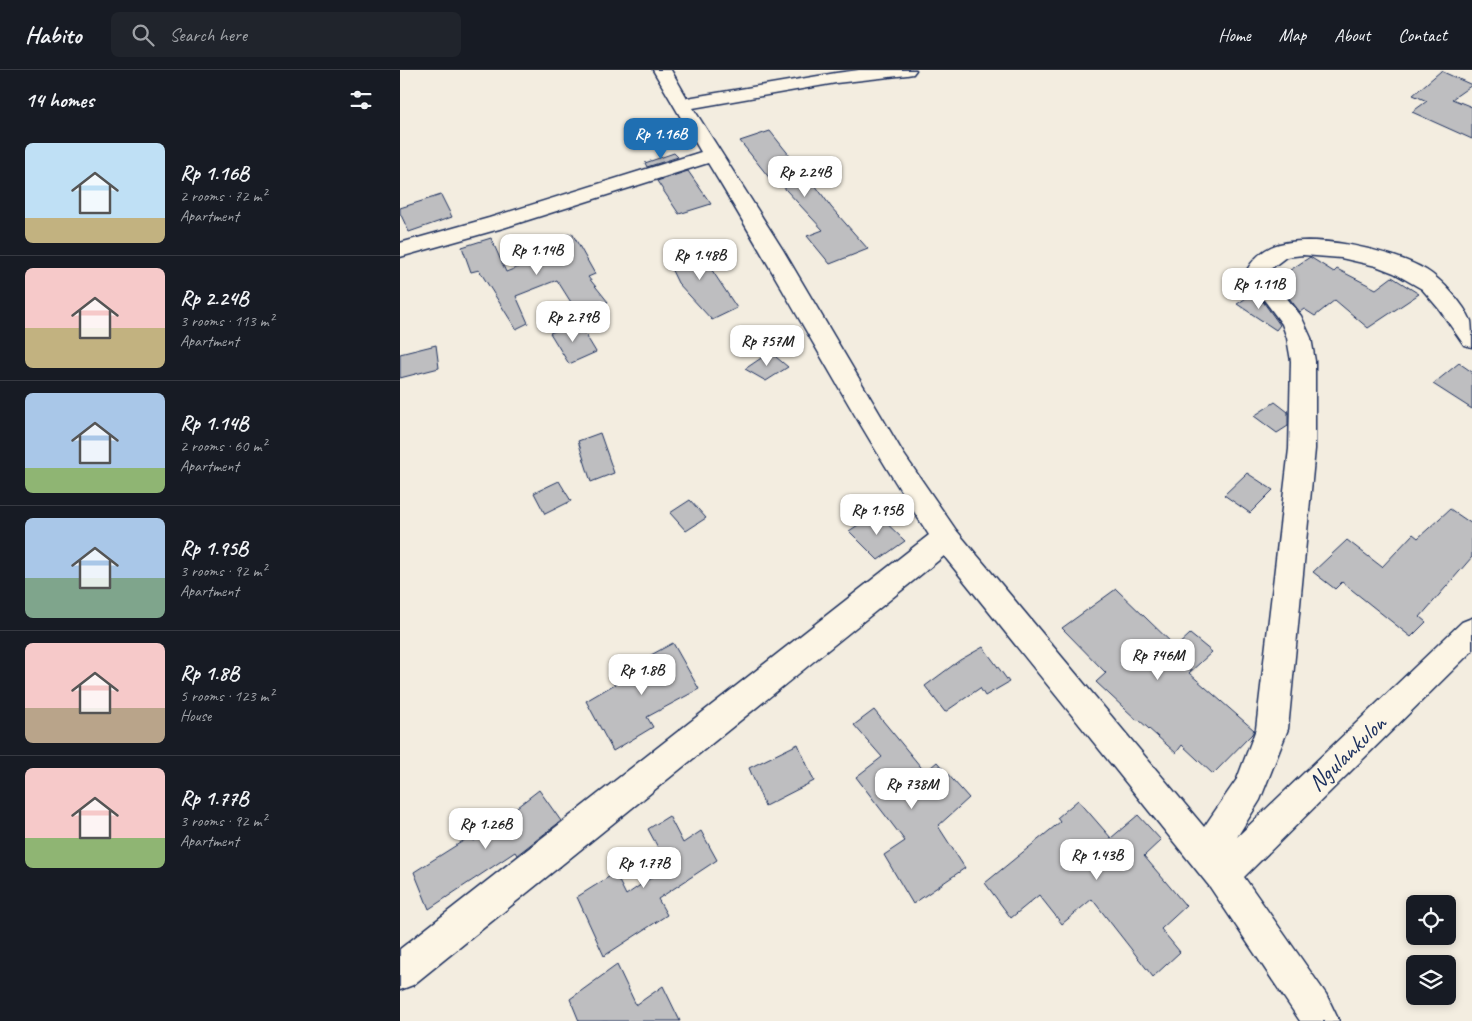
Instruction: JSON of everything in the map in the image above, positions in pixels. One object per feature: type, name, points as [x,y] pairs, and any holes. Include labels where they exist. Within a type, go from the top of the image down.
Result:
[{"type":"street","points":[[662,70],[772,250],[894,460],[946,538],[1214,865],[1313,1007],[1320,1021]]},
{"type":"street","points":[[682,104],[836,78],[907,70]]},
{"type":"street","points":[[400,250],[713,155]]},
{"type":"street","points":[[1214,865],[1249,789],[1272,729],[1302,449],[1303,361],[1299,338],[1293,322],[1261,280],[1258,270],[1273,255],[1288,249],[1335,250],[1378,260],[1411,272],[1431,284],[1472,339]]},
{"type":"street","points":[[400,972],[946,538]]},
{"type":"street","name":"Ngulankulon","points":[[1214,865],[1472,631]]},
{"type":"building","points":[[1441,71],[1472,85],[1452,99],[1472,107],[1472,139],[1412,112],[1427,101],[1413,95]]},
{"type":"building","points":[[770,131],[794,161],[797,160],[831,207],[868,249],[830,264],[807,236],[823,230],[786,190],[778,178],[771,180],[740,141]]},
{"type":"building","points":[[674,153],[678,157],[647,167],[645,163]]},
{"type":"building","points":[[688,171],[711,204],[679,214],[657,181]]},
{"type":"building","points":[[441,195],[452,217],[409,232],[400,213],[400,208]]},
{"type":"building","points":[[572,233],[595,274],[588,277],[608,302],[579,315],[557,280],[516,296],[528,323],[516,329],[479,270],[471,272],[462,247],[491,238],[506,272],[557,252],[552,240]]},
{"type":"building","points":[[694,243],[737,308],[712,320],[678,283],[664,254]]},
{"type":"building","points":[[1310,257],[1334,272],[1337,269],[1376,289],[1392,277],[1419,294],[1368,328],[1335,300],[1315,316],[1304,309],[1300,312],[1275,280]]},
{"type":"building","points":[[1256,292],[1280,325],[1276,330],[1237,304]]},
{"type":"building","points":[[578,322],[596,352],[569,364],[550,333]]},
{"type":"building","points":[[436,345],[439,368],[400,378],[400,354]]},
{"type":"building","points":[[770,352],[788,367],[766,381],[745,369]]},
{"type":"building","points":[[1459,363],[1472,372],[1472,409],[1433,384]]},
{"type":"building","points":[[1275,402],[1288,412],[1288,426],[1277,433],[1254,416]]},
{"type":"building","points":[[600,433],[614,473],[591,482],[578,441]]},
{"type":"building","points":[[1247,473],[1273,490],[1250,513],[1224,495]]},
{"type":"building","points":[[559,481],[571,501],[545,514],[534,493]]},
{"type":"building","points":[[690,500],[706,518],[686,531],[670,513]]},
{"type":"building","points":[[1450,509],[1472,524],[1472,557],[1420,617],[1426,622],[1411,637],[1342,582],[1335,589],[1313,572],[1347,540],[1382,567],[1413,534],[1418,538]]},
{"type":"building","points":[[876,513],[905,541],[878,560],[849,531]]},
{"type":"building","points":[[1116,589],[1176,647],[1190,634],[1212,652],[1189,673],[1254,730],[1213,774],[1182,745],[1176,753],[1096,682],[1106,673],[1062,628]]},
{"type":"building","points":[[673,643],[699,689],[647,717],[653,727],[613,751],[586,701],[644,667],[640,661]]},
{"type":"building","points":[[983,647],[1009,682],[985,696],[980,688],[945,712],[925,686],[960,660]]},
{"type":"building","points":[[874,710],[925,772],[937,762],[969,798],[938,826],[965,868],[913,904],[884,855],[905,841],[856,777],[882,757],[854,725]]},
{"type":"building","points":[[798,744],[814,781],[765,806],[749,768]]},
{"type":"building","points":[[539,790],[561,821],[517,855],[515,852],[429,909],[414,872],[471,836],[473,841]]},
{"type":"building","points":[[1078,800],[1111,838],[1138,815],[1161,840],[1144,856],[1186,906],[1161,929],[1180,952],[1153,977],[1092,899],[1062,924],[1039,895],[1011,918],[985,883],[1060,822],[1057,818]]},
{"type":"building","points":[[669,816],[683,843],[701,831],[717,860],[658,899],[667,915],[604,956],[577,897],[615,873],[626,895],[668,866],[648,829]]},
{"type":"building","points":[[617,965],[636,1005],[663,986],[680,1021],[579,1021],[570,999]]}]
